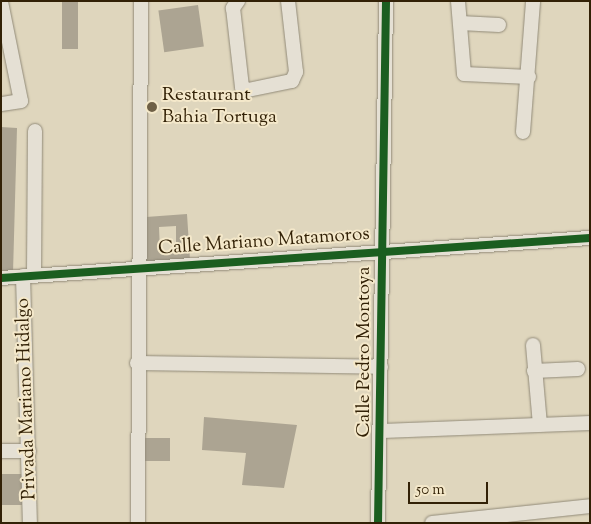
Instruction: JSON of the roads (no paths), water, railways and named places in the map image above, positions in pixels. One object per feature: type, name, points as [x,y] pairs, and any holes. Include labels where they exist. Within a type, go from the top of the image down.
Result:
[{"type":"street","points":[[138,523],[137,363],[140,267],[140,1]]},
{"type":"street","points":[[238,1],[233,8],[242,87],[248,90],[292,81],[296,72],[288,1]]},
{"type":"street","name":"Calle Pedro Montoya","points":[[378,523],[383,431],[381,367],[386,1]]},
{"type":"street","points":[[458,1],[464,74],[529,77]]},
{"type":"street","points":[[523,132],[529,77],[533,1]]},
{"type":"street","points":[[1,2],[21,101],[1,104]]},
{"type":"street","points":[[460,22],[499,25]]},
{"type":"street","name":"Privada Mariano Hidalgo","points":[[30,523],[28,276],[35,131]]},
{"type":"street","name":"Calle Mariano Matamoros","points":[[1,278],[382,249],[590,238]]},
{"type":"street","points":[[533,345],[540,425]]},
{"type":"street","points":[[137,363],[381,367]]},
{"type":"street","points":[[534,371],[578,369]]},
{"type":"street","points":[[383,431],[590,423]]},
{"type":"street","points":[[1,451],[29,451]]},
{"type":"street","points":[[432,523],[590,506]]},
{"type":"place","name":"Restaurant Bahia Tortuga","points":[[152,107]]}]
